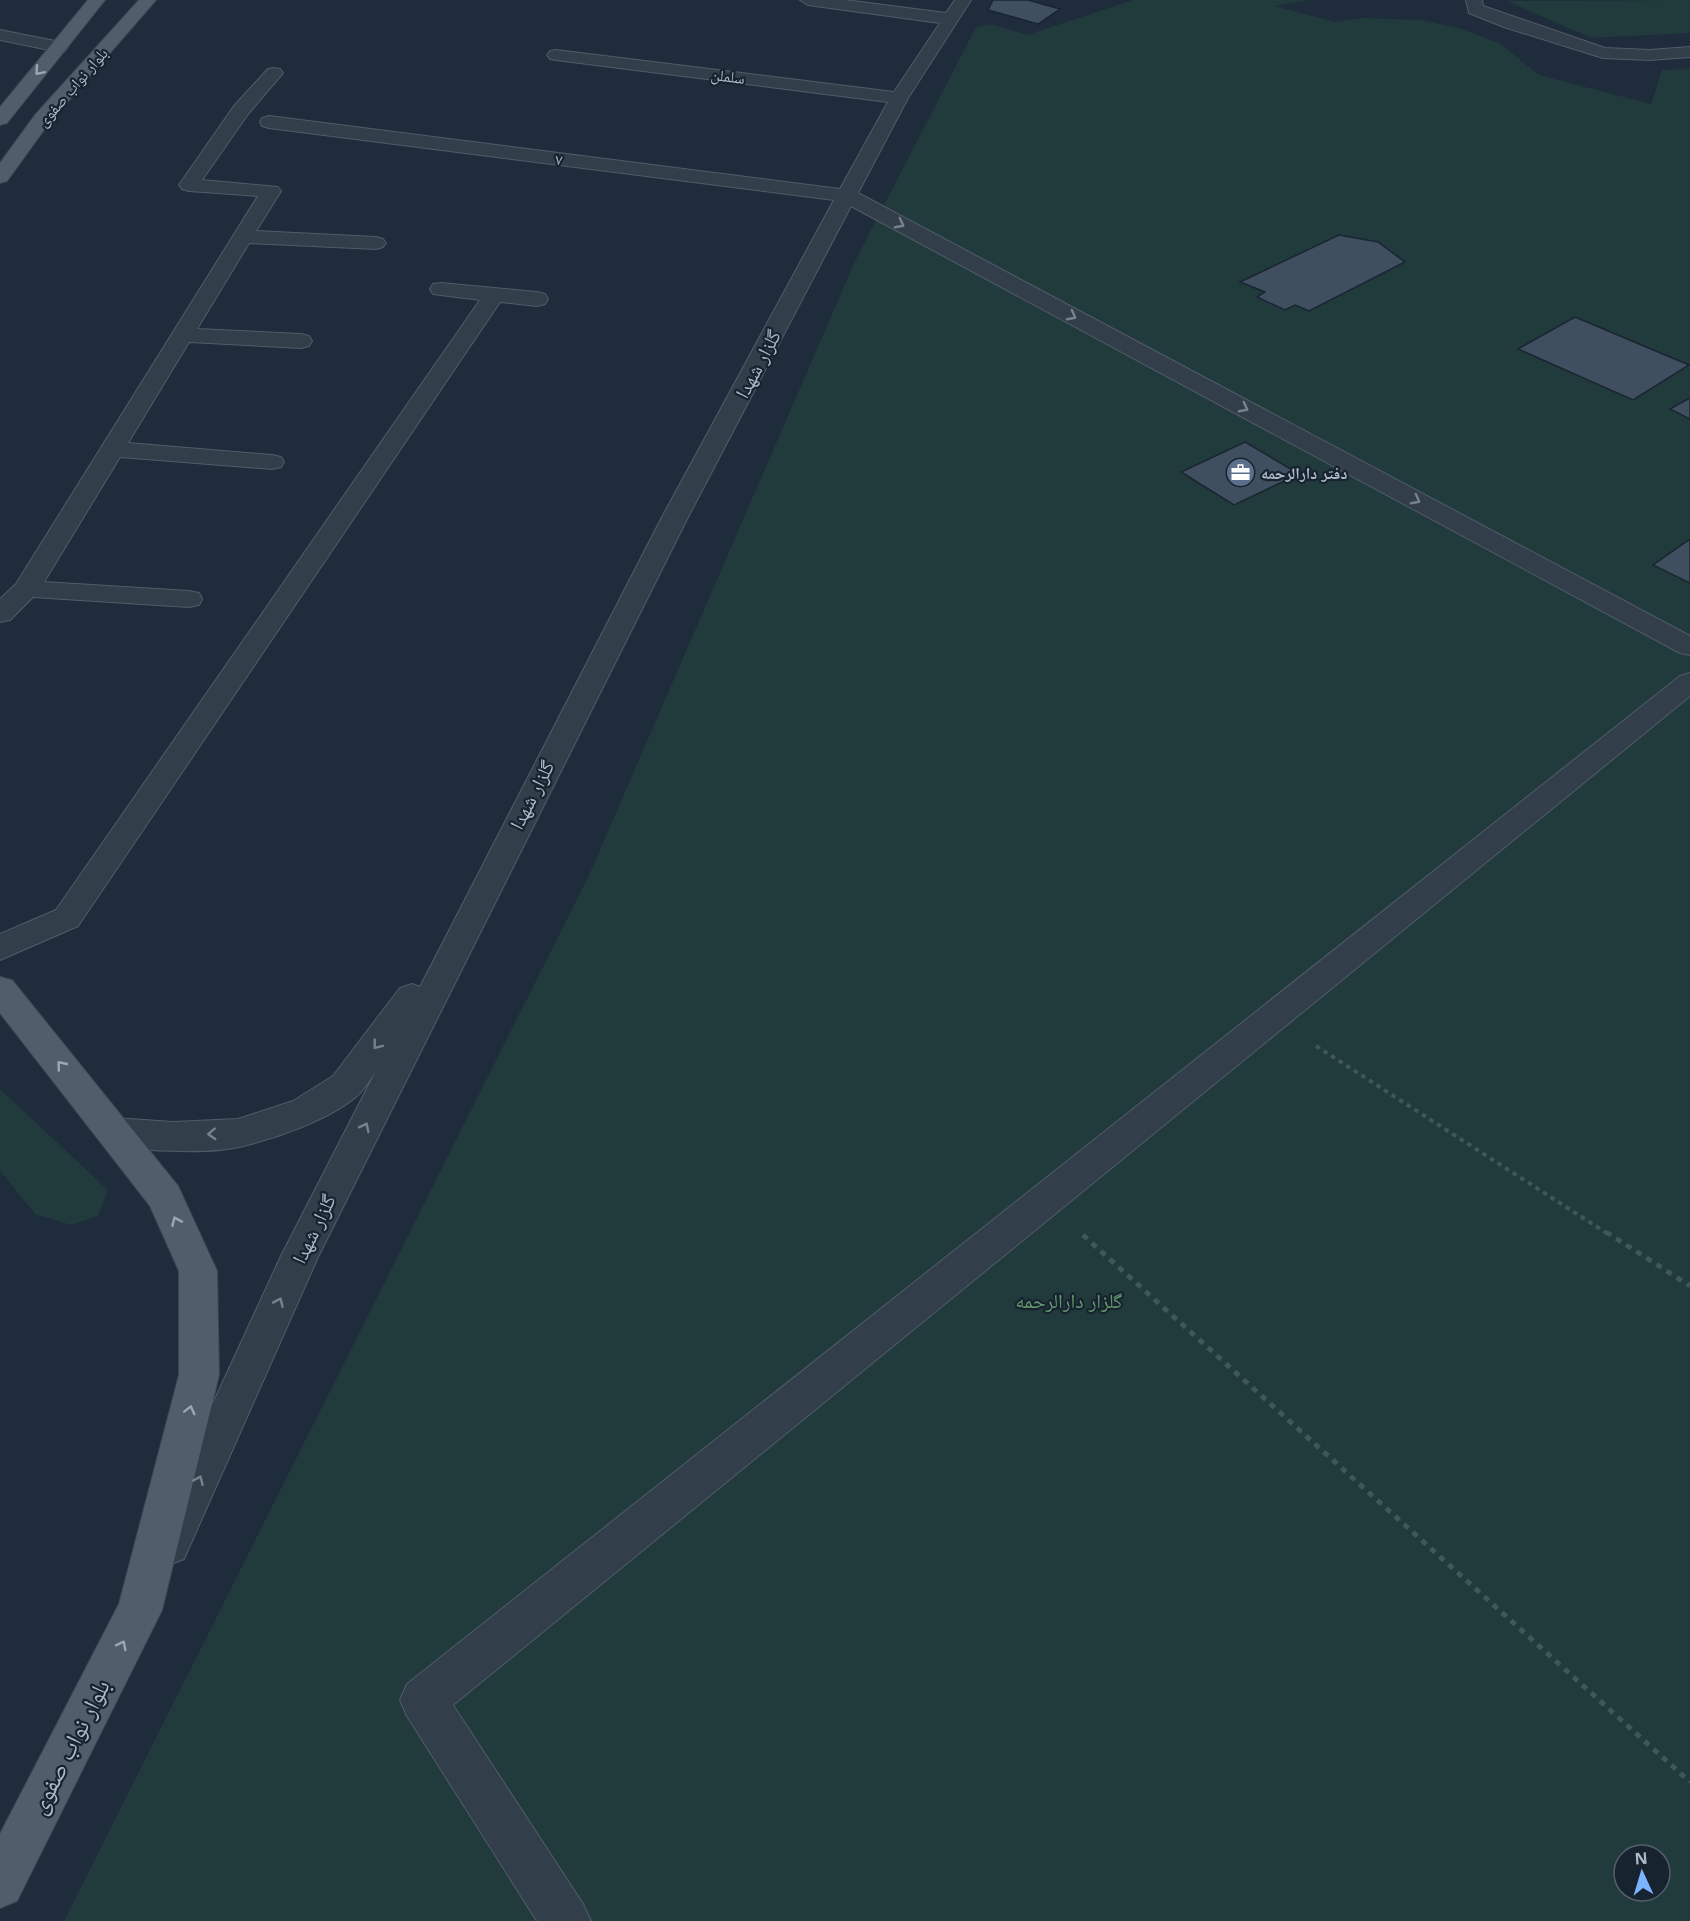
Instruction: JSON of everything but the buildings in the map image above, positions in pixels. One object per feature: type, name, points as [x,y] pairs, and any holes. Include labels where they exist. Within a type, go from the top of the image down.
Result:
[{"type":"main road","name":"بلوار نواب صفوی","points":[[3,109],[59,47],[97,0]]},
{"type":"main road","name":"بلوار نواب صفوی","points":[[0,177],[42,119],[148,0]]},
{"type":"main road","points":[[76,25],[124,26]]},
{"type":"main road","name":"بلوار نواب صفوی","points":[[0,990],[165,1197],[198,1271],[199,1375],[140,1610],[0,1884]]},
{"type":"street","points":[[808,0],[949,19]]},
{"type":"street","name":"گلزار شهدا","points":[[140,1610],[300,1256],[520,819],[673,521],[899,98],[963,0]]},
{"type":"street","points":[[1474,0],[1475,9],[1510,23],[1603,53],[1650,55],[1690,52]]},
{"type":"street","points":[[0,35],[59,47]]},
{"type":"street","name":"سلملن","points":[[556,54],[899,98]]},
{"type":"street","points":[[0,614],[26,589],[271,191],[189,185],[241,110],[274,73]]},
{"type":"street","name":"۷","points":[[269,122],[848,196]]},
{"type":"street","points":[[848,196],[1690,646]]},
{"type":"street","points":[[244,237],[376,243]]},
{"type":"street","points":[[441,289],[537,298]]},
{"type":"street","points":[[0,948],[68,918],[494,295]]},
{"type":"street","points":[[184,335],[301,341]]},
{"type":"street","points":[[113,449],[272,462]]},
{"type":"street","points":[[26,589],[189,599]]},
{"type":"street","points":[[567,1921],[423,1700],[1690,682]]},
{"type":"street","points":[[115,1132],[173,1136],[238,1133],[305,1111],[345,1086],[400,1015],[520,819]]},
{"type":"path","points":[[1272,1018],[1690,1286]]},
{"type":"path","points":[[1044,1200],[1690,1782]]},
{"type":"green space","name":"گلزار دارالرحمه","points":[[1133,0],[1310,0],[1275,6],[1335,22],[1362,18],[1421,20],[1459,28],[1499,43],[1539,75],[1651,104],[1662,70],[1690,69],[1690,1921],[64,1921],[589,875],[855,261],[976,27],[990,24],[1027,35]]},
{"type":"green space","points":[[1690,0],[1690,33],[1591,38],[1507,1]]},
{"type":"green space","points":[[0,1089],[108,1190],[98,1216],[71,1225],[35,1214],[0,1171]]},
{"type":"place","name":"دفتر دارالرحمه","points":[[1240,473]]}]
